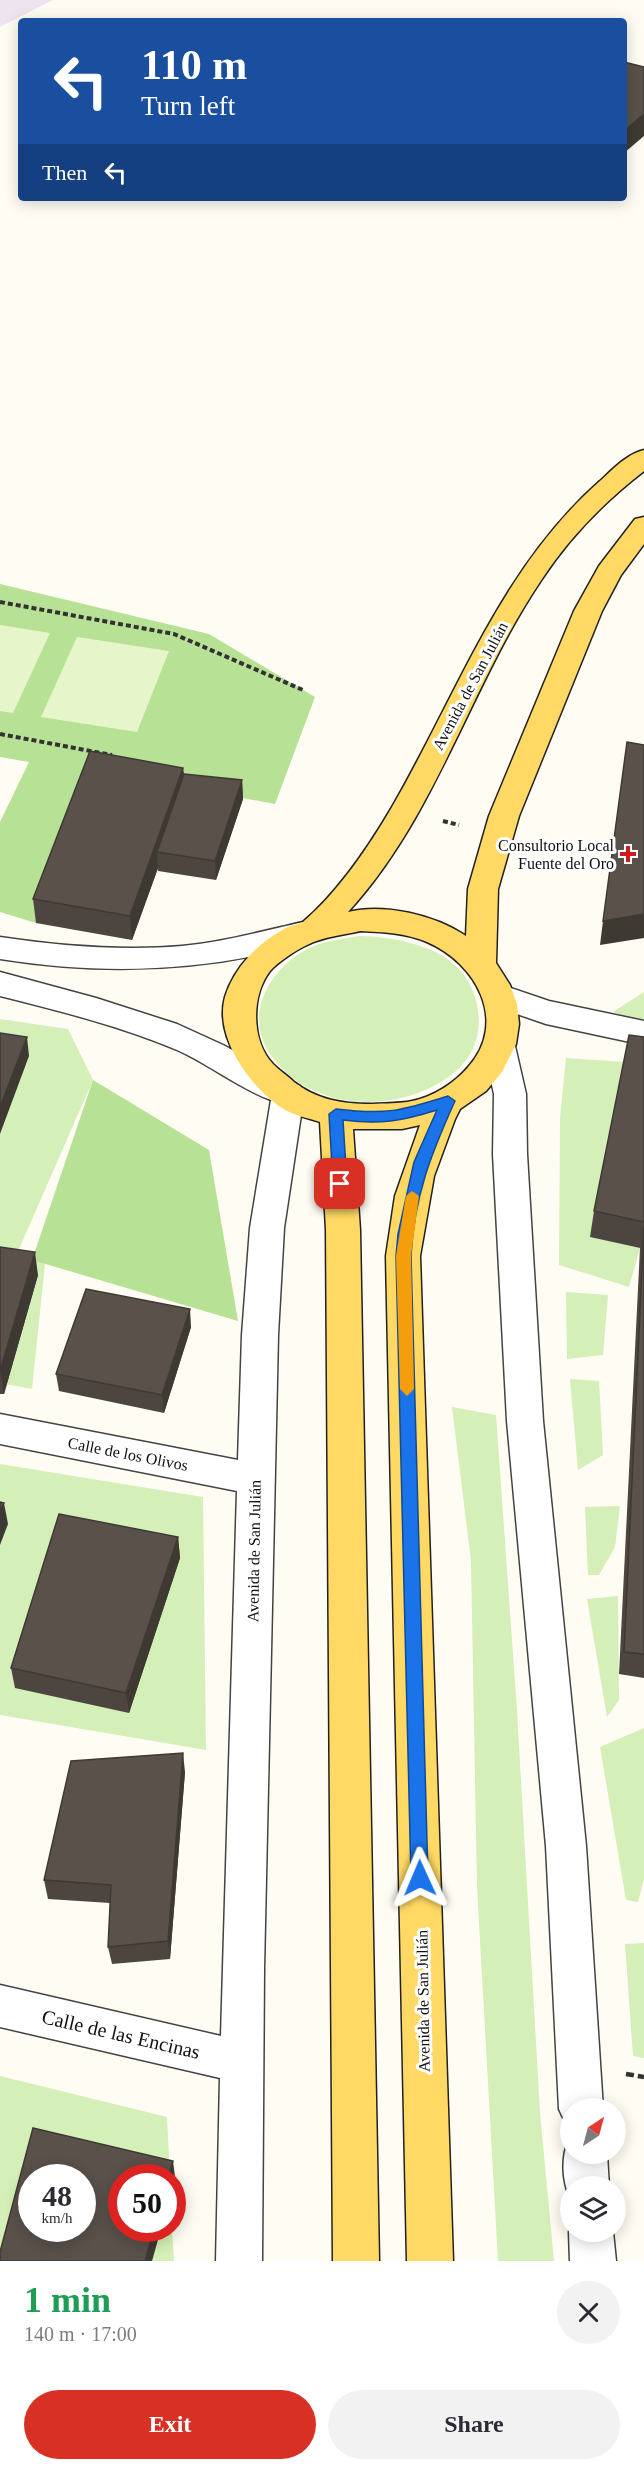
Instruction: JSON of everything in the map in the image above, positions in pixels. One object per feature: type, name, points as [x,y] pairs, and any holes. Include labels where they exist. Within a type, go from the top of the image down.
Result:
[{"type":"main road","name":"Avenida de San Julián","points":[[309,931],[366,871],[403,811],[519,594],[541,560],[575,519],[618,478],[644,458]]},
{"type":"main road","points":[[480,965],[483,889],[498,834],[588,611],[609,572],[644,525]]},
{"type":"main road","points":[[360,920],[406,924],[448,939],[480,965],[492,980],[499,996],[503,1021],[499,1046],[484,1072],[448,1101],[401,1116],[374,1119],[336,1114],[310,1107],[283,1092],[260,1072],[247,1053],[239,1032],[238,1010],[244,989],[255,970],[271,952],[309,931],[360,920]]},
{"type":"main road","name":"Avenida de San Julián","points":[[430,2261],[404,1256],[405,1234],[420,1162],[448,1101]]},
{"type":"main road","points":[[336,1114],[343,1230],[356,2261]]},
{"type":"street","points":[[0,948],[68,958],[170,957],[218,952],[309,931]]},
{"type":"street","points":[[0,984],[97,1008],[191,1043],[283,1092]]},
{"type":"street","points":[[499,996],[546,1012],[644,1033]]},
{"type":"street","points":[[499,1046],[510,1094],[510,1154],[525,1421],[567,1846],[580,2098]]},
{"type":"street","name":"Avenida de San Julián","points":[[239,2261],[260,1335],[267,1228],[284,1136],[283,1092]]},
{"type":"street","name":"Calle de los Olivos","points":[[0,1429],[256,1479]]},
{"type":"street","name":"Calle de las Encinas","points":[[0,2006],[242,2062]]},
{"type":"street","points":[[592,2242],[593,2261]]},
{"type":"path","points":[[0,603],[174,634],[303,690]]},
{"type":"path","points":[[0,734],[112,754]]},
{"type":"path","points":[[403,811],[498,834]]},
{"type":"shaded area","points":[[0,0],[53,0],[0,27]]},
{"type":"green space","points":[[0,584],[209,634],[315,697],[275,804],[185,787],[92,775],[36,923],[0,912],[0,822],[29,762],[0,757]]},
{"type":"green space","points":[[0,625],[50,633],[13,713],[0,711]]},
{"type":"green space","points":[[77,637],[169,651],[137,732],[41,717]]},
{"type":"green space","points":[[359,936],[407,942],[439,954],[453,963],[464,975],[476,1000],[478,1033],[471,1053],[456,1071],[435,1085],[412,1095],[387,1101],[361,1102],[336,1098],[312,1090],[291,1076],[273,1058],[264,1043],[260,1027],[263,997],[280,970],[293,958],[313,946]]},
{"type":"green space","points":[[644,992],[644,1023],[613,1012]]},
{"type":"green space","points":[[0,1019],[68,1029],[93,1080],[19,1249],[45,1264],[32,1389],[0,1383]]},
{"type":"green space","points":[[566,1058],[625,1062],[591,1237],[640,1248],[629,1287],[559,1265],[560,1118]]},
{"type":"green space","points":[[93,1080],[209,1150],[238,1321],[32,1260]]},
{"type":"green space","points":[[566,1292],[608,1295],[603,1355],[567,1359]]},
{"type":"green space","points":[[570,1379],[599,1381],[603,1455],[578,1470]]},
{"type":"green space","points":[[452,1407],[496,1415],[517,1711],[540,2113],[554,2261],[498,2261],[477,1887],[471,1561]]},
{"type":"green space","points":[[0,1464],[203,1497],[206,1750],[0,1715]]},
{"type":"green space","points":[[620,1506],[615,1547],[599,1575],[588,1575],[585,1507]]},
{"type":"green space","points":[[618,1596],[619,1700],[607,1717],[587,1599]]},
{"type":"green space","points":[[644,1728],[644,1879],[638,1902],[626,1900],[600,1747]]},
{"type":"green space","points":[[644,1943],[644,2058],[633,2056],[625,1944]]},
{"type":"green space","points":[[0,2076],[167,2117],[169,2164],[108,2164],[108,2242],[173,2242],[174,2261],[0,2261]]},
{"type":"building","points":[[627,63],[644,67],[644,114],[627,128]]},
{"type":"building","name":"Consultorio Local Fuente del Oro","points":[[627,742],[644,745],[644,914],[603,921]]},
{"type":"building","points":[[90,751],[183,768],[130,916],[33,899]]},
{"type":"building","points":[[184,774],[242,780],[215,861],[157,852]]},
{"type":"building","points":[[0,1033],[27,1037],[0,1107]]},
{"type":"building","points":[[629,1035],[644,1037],[644,1222],[594,1211]]},
{"type":"building","points":[[644,1226],[644,1654],[624,1652]]},
{"type":"building","points":[[0,1247],[35,1252],[0,1371]]},
{"type":"building","points":[[86,1289],[190,1309],[162,1395],[56,1374]]},
{"type":"building","points":[[59,1514],[178,1537],[126,1693],[11,1668]]},
{"type":"building","points":[[183,1753],[168,1941],[108,1947],[111,1885],[44,1880],[71,1761]]},
{"type":"building","points":[[33,2128],[173,2161],[172,2164],[108,2164],[108,2242],[150,2242],[145,2261],[0,2261],[0,2252],[18,2184],[18,2242],[96,2242],[96,2164],[23,2164]]},
{"type":"slow traffic","points":[[407,1389],[404,1256],[405,1234],[412,1196]]},
{"type":"place","name":"Consultorio Local Fuente del Oro","points":[[628,854]]},
{"type":"route","points":[[340,1184],[336,1114],[374,1119],[401,1116],[426,1110],[448,1101],[420,1162],[405,1234],[404,1256],[420,1878]]}]
